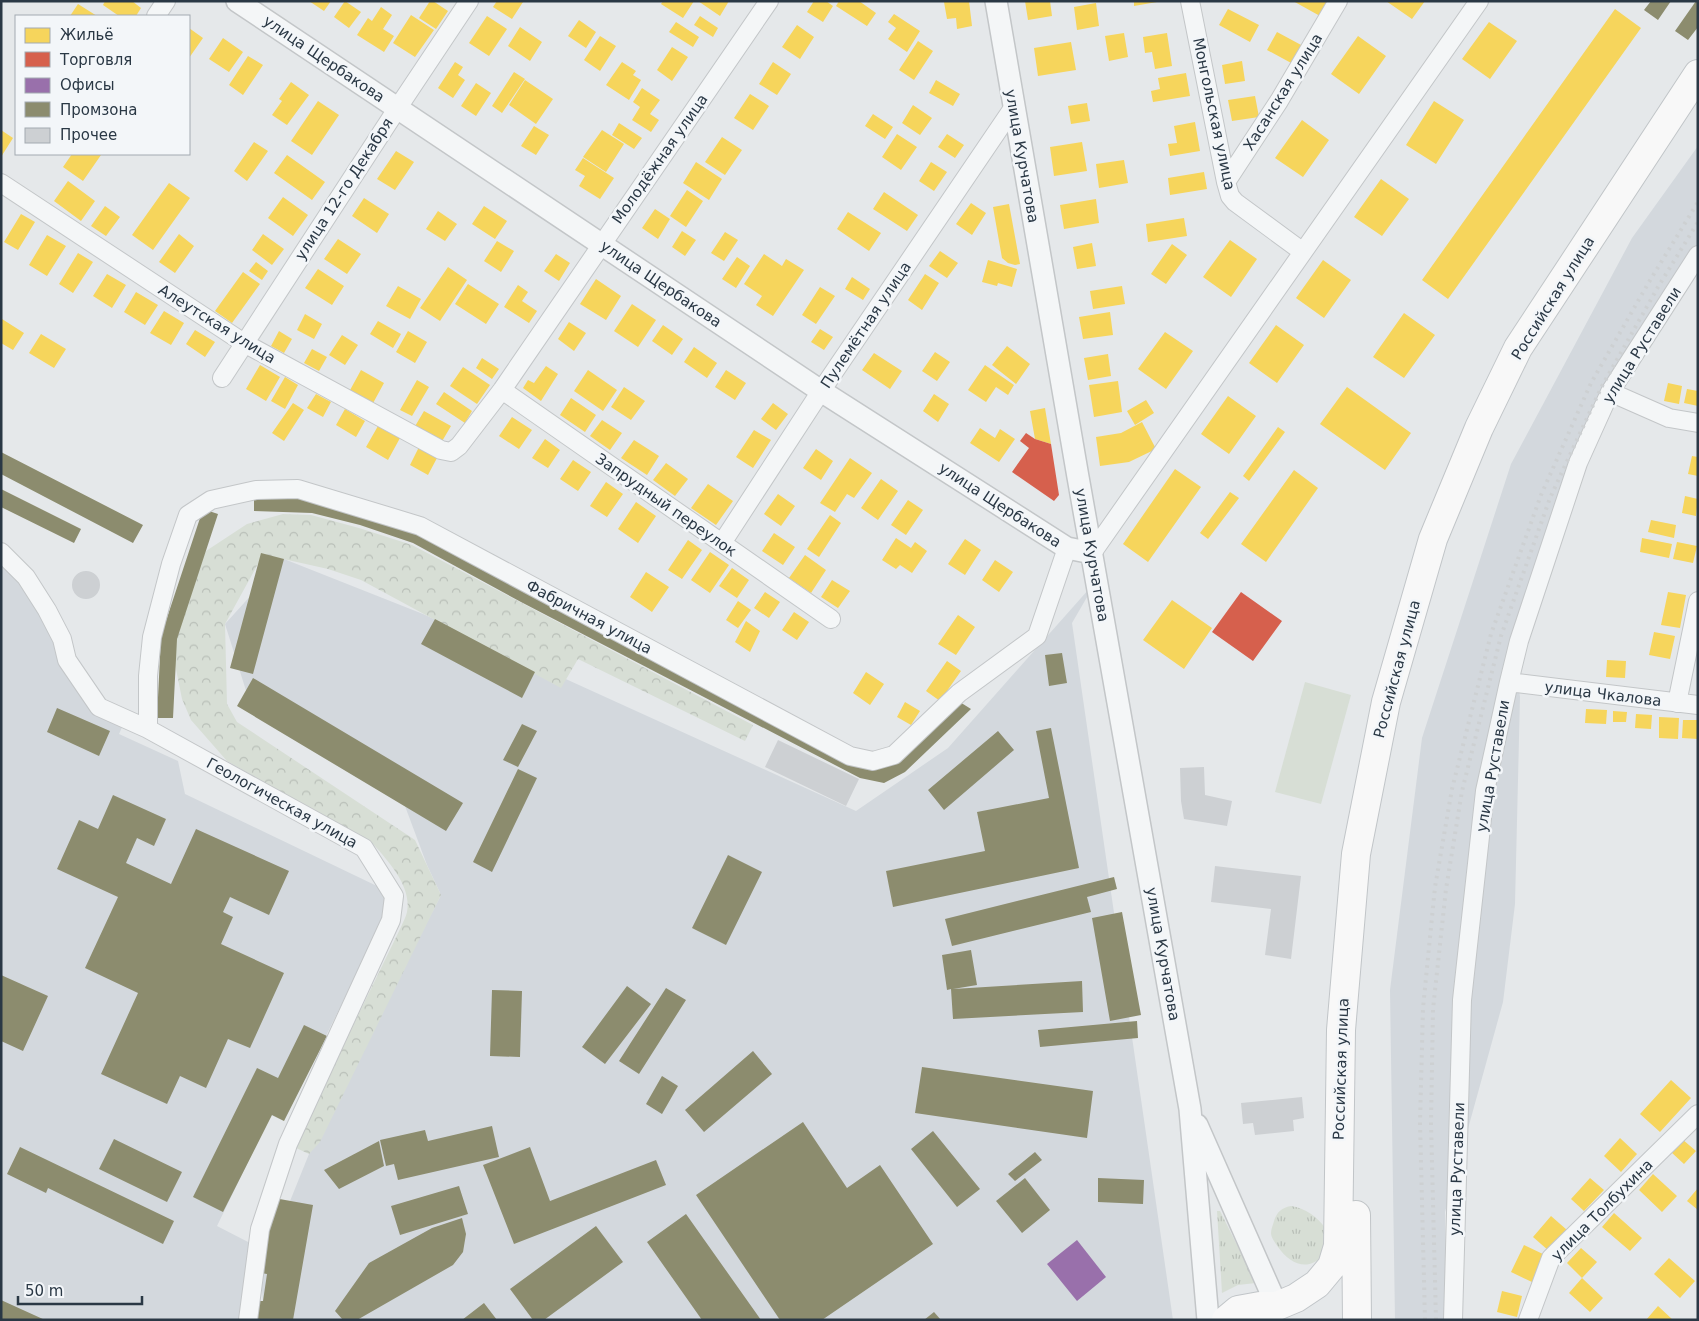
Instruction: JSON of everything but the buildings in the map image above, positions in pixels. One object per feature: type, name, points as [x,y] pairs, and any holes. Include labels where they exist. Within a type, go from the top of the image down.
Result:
[{"type":"main road","name":"Российская улица","points":[[1280,1313],[1296,1298],[1317,1284],[1332,1266],[1338,1246],[1341,1030],[1356,854],[1386,702],[1433,539],[1478,428],[1518,348],[1698,74]]},
{"type":"main road","name":"Российская улица","points":[[1356,1227],[1356,1030],[1371,856],[1400,706],[1447,544],[1492,434],[1532,355],[1698,102]]},
{"type":"main road","points":[[1350,1320],[1356,1227]]},
{"type":"main road","points":[[1356,1227],[1357,1320]]},
{"type":"main road","points":[[1226,1320],[1238,1310],[1260,1306],[1280,1313]]},
{"type":"street","points":[[157,15],[166,1]]},
{"type":"street","name":"улица Щербакова","points":[[237,1],[821,391],[1067,548],[1092,553]]},
{"type":"street","name":"улица 12-го Декабря","points":[[222,378],[397,108],[469,1]]},
{"type":"street","name":"Молодёжная улица","points":[[441,450],[451,452],[459,446],[502,390],[769,1]]},
{"type":"street","name":"улица Курчатова","points":[[996,1],[1013,108],[1190,1109],[1208,1320]]},
{"type":"street","name":"Монгольская улица","points":[[1190,1],[1230,196],[1235,202],[1302,252]]},
{"type":"street","name":"Хасанская улица","points":[[1226,182],[1279,101],[1338,1]]},
{"type":"street","points":[[1092,553],[1479,1]]},
{"type":"street","name":"Пулемётная улица","points":[[722,543],[821,391],[1013,108]]},
{"type":"street","name":"Алеутская улица","points":[[1,183],[244,343],[441,450]]},
{"type":"street","name":"улица Руставели","points":[[1453,1320],[1462,1000],[1485,792],[1518,641],[1578,463],[1610,392],[1698,255]]},
{"type":"street","name":"Запрудный переулок","points":[[502,390],[831,619]]},
{"type":"street","points":[[1610,392],[1669,418],[1698,423]]},
{"type":"street","name":"Фабричная улица","points":[[148,729],[148,676],[152,637],[171,564],[188,515],[211,500],[256,490],[298,489],[420,526],[850,756],[873,760],[894,755],[959,693],[1037,636],[1067,548]]},
{"type":"street","name":"Геологическая улица","points":[[1,552],[26,577],[47,610],[62,639],[67,660],[99,707],[148,729],[364,848],[394,896],[391,920],[288,1144],[260,1229],[248,1320]]},
{"type":"street","points":[[1677,703],[1698,601]]},
{"type":"street","name":"улица Чкалова","points":[[1509,682],[1698,705]]},
{"type":"street","name":"улица Курчатова","points":[[1190,1109],[1280,1313]]},
{"type":"street","name":"улица Толбухина","points":[[1528,1320],[1551,1258],[1698,1114]]},
{"type":"shaded area","points":[[1698,146],[1698,250],[1562,492],[1514,657],[1520,697],[1515,904],[1503,1002],[1445,1212],[1446,1320],[1395,1320],[1390,990],[1422,738],[1511,464],[1632,238]]},
{"type":"shaded area","points":[[1,559],[22,571],[74,660],[123,725],[119,734],[178,761],[185,794],[379,887],[387,896],[388,910],[284,1121],[271,1115],[217,1226],[250,1243],[247,1294],[239,1320],[1,1320]]},
{"type":"shaded area","points":[[284,559],[423,614],[856,811],[948,748],[1097,580],[1072,623],[1173,1320],[264,1320],[261,1273],[309,1154],[441,895],[427,865],[405,806],[254,716],[225,624]]},
{"type":"green space","points":[[283,514],[311,515],[412,545],[753,725],[745,741],[578,659],[561,688],[361,580],[328,569],[270,556],[259,562],[225,624],[227,704],[237,722],[415,840],[441,895],[320,1142],[309,1154],[294,1147],[404,920],[408,903],[406,893],[398,876],[374,845],[227,761],[191,720],[182,699],[173,654],[180,605],[206,551],[247,524]]},
{"type":"green space","points":[[1305,682],[1351,695],[1321,804],[1275,792]]},
{"type":"green space","points":[[1291,1206],[1311,1214],[1326,1229],[1323,1255],[1311,1264],[1299,1264],[1288,1258],[1282,1253],[1272,1237],[1271,1230],[1277,1215],[1282,1209]]},
{"type":"green space","points":[[1217,1211],[1220,1211],[1256,1283],[1238,1285],[1222,1293]]},
{"type":"railway","points":[[1425,1320],[1420,1123],[1423,1008],[1435,887],[1452,789],[1491,634],[1541,495],[1591,383],[1698,202]]},
{"type":"railway","points":[[1436,1320],[1431,1123],[1433,1009],[1446,889],[1462,791],[1501,636],[1550,498],[1601,388],[1658,287],[1698,222]]}]
